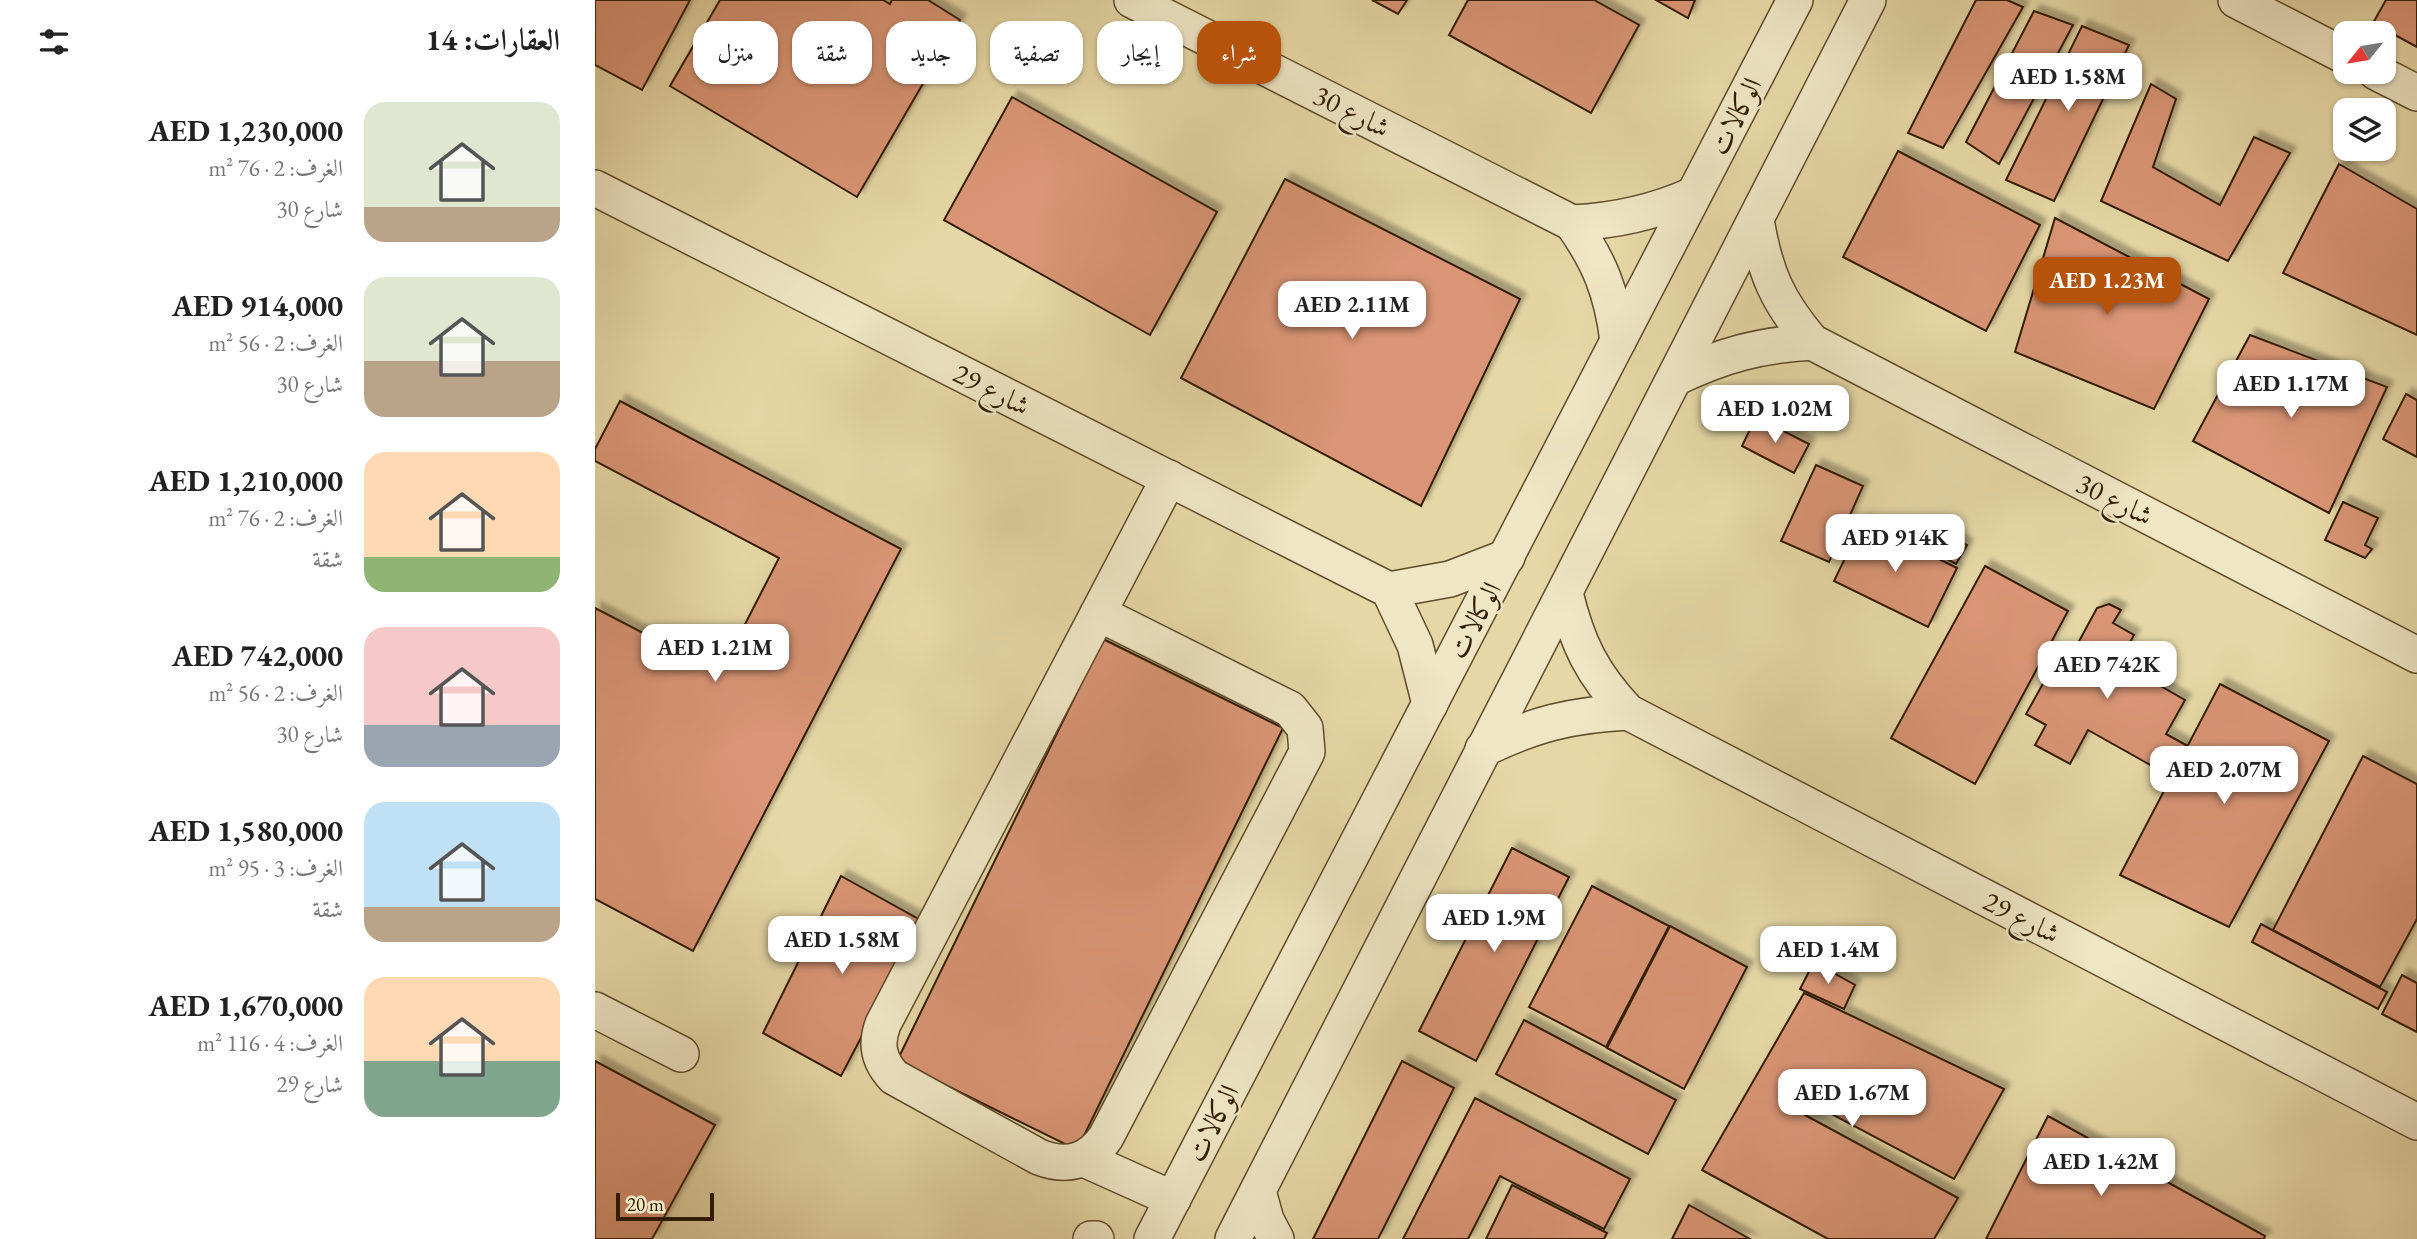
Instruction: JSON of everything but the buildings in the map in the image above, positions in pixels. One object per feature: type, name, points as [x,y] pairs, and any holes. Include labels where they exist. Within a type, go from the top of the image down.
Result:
[{"type":"street","name":"شارع 30","points":[[1132,0],[1572,223],[1591,249],[1605,278],[1614,309],[1618,341]]},
{"type":"street","name":"الوكالات","points":[[1152,1239],[1795,0]]},
{"type":"street","points":[[1233,1239],[1868,0]]},
{"type":"street","points":[[2236,0],[2333,50]]},
{"type":"street","points":[[2396,82],[2417,93]]},
{"type":"street","name":"شارع 29","points":[[595,188],[1389,590]]},
{"type":"street","name":"شارع 30","points":[[1572,223],[1604,222],[1635,216],[1665,208],[1693,195]]},
{"type":"street","name":"شارع 30","points":[[1756,220],[1762,254],[1773,286],[1790,316],[1812,342],[2417,655]]},
{"type":"street","points":[[1675,378],[1707,362],[1741,351],[1776,344],[1812,342]]},
{"type":"street","points":[[1098,613],[1290,709],[1305,728],[1307,752],[1106,1137],[1097,1150],[1084,1159],[1070,1163],[1054,1163],[894,1077],[880,1057],[878,1046],[883,1024],[1098,613],[1169,478]]},
{"type":"street","points":[[1430,704],[1415,646],[1389,590],[1450,579],[1507,557]]},
{"type":"street","name":"شارع 29","points":[[1565,593],[1573,626],[1586,658],[1605,687],[1628,712],[2417,1122]]},
{"type":"street","points":[[1483,749],[1552,720],[1628,712]]},
{"type":"street","points":[[595,1010],[681,1054]]},
{"type":"street","points":[[1084,1159],[1173,1199]]},
{"type":"street","points":[[1258,1191],[1266,1220],[1276,1239]]}]
